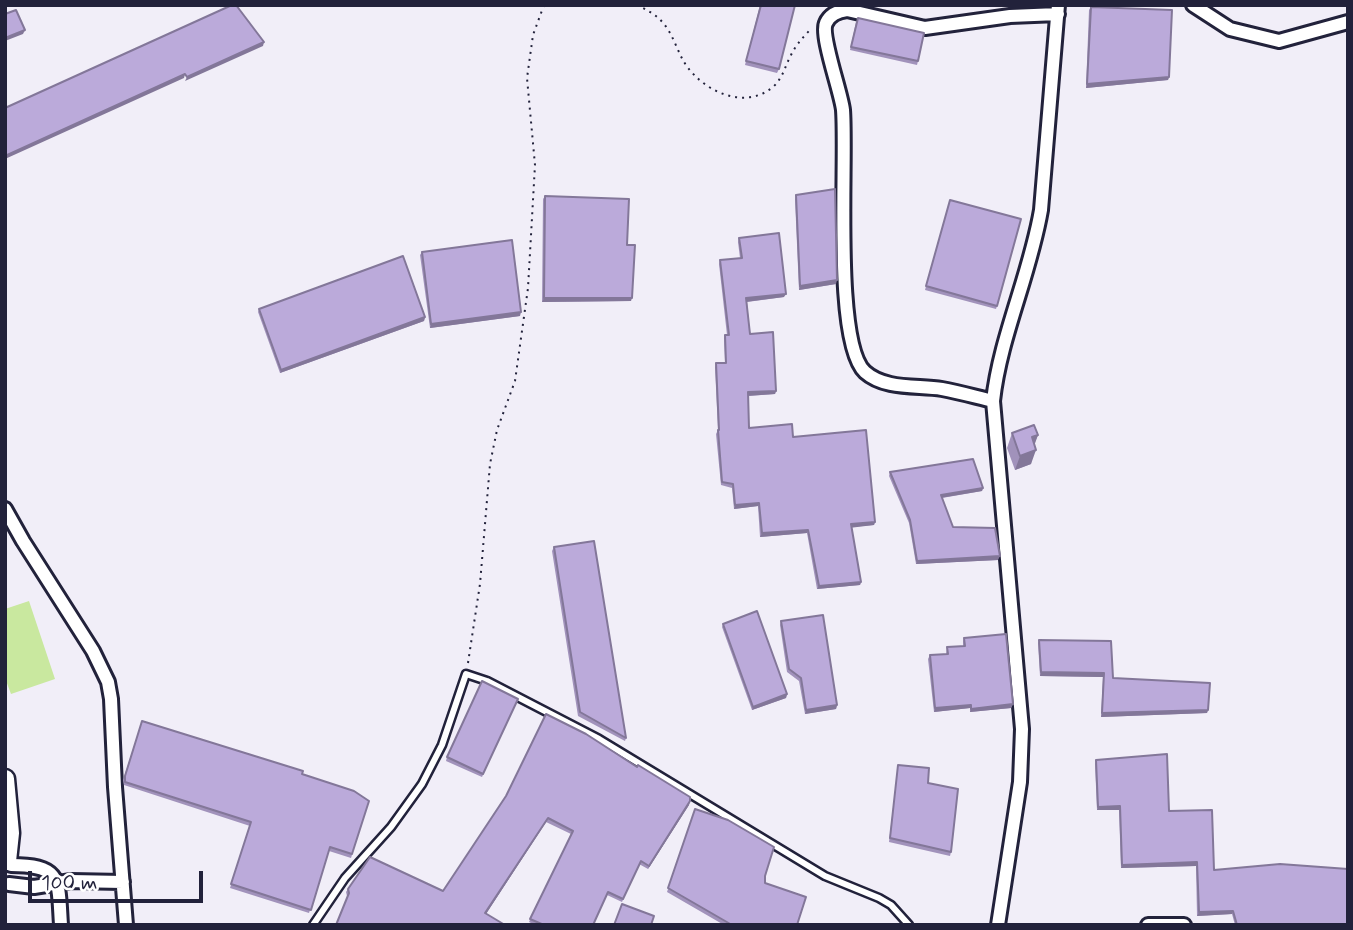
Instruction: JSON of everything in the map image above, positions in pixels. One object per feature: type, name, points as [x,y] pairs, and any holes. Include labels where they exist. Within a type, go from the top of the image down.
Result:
[{"type":"street","points":[[1194,5],[1230,29],[1279,41],[1348,22]]},
{"type":"street","points":[[993,401],[941,389],[891,384],[864,372],[857,358],[846,310],[843,109],[825,41],[825,23],[835,12],[847,10],[925,28],[1058,10],[1045,182],[1036,239],[999,369],[993,401],[1021,729],[1020,782],[998,925]]},
{"type":"street","points":[[5,509],[93,651],[108,682],[126,925]]},
{"type":"street","points":[[5,779],[10,826],[8,862],[13,874],[7,885],[34,887],[59,882],[123,882]]},
{"type":"street","points":[[8,862],[48,871],[59,882],[61,925]]},
{"type":"street","points":[[1148,925],[1184,925]]},
{"type":"lane","points":[[313,925],[345,878],[391,827],[422,784],[442,745],[466,674],[487,681],[599,739],[825,876],[891,905],[909,925]]},
{"type":"path","points":[[466,674],[480,584],[490,464],[497,430],[515,381],[528,288],[535,165],[527,78],[533,35],[544,5]]},
{"type":"path","points":[[637,5],[663,22],[684,62],[696,76],[723,94],[743,99],[760,95],[776,85],[802,39],[816,26],[825,23]]},
{"type":"green space","points":[[29,601],[55,679],[11,694],[5,678],[5,609]]},
{"type":"building","points":[[236,5],[264,42],[187,77],[185,74],[5,156],[5,108]]},
{"type":"building","points":[[761,5],[795,5],[779,69],[746,61]]},
{"type":"building","points":[[1091,7],[1172,10],[1169,77],[1087,84]]},
{"type":"building","points":[[16,10],[25,30],[5,38],[5,14]]},
{"type":"building","points":[[858,18],[924,33],[918,61],[851,47]]},
{"type":"building","points":[[835,189],[837,280],[800,286],[796,195]]},
{"type":"building","points":[[545,196],[629,199],[627,245],[635,245],[632,298],[544,298]]},
{"type":"building","points":[[950,200],[1021,219],[997,306],[926,286]]},
{"type":"building","points":[[779,233],[786,294],[746,298],[750,334],[773,332],[776,391],[748,392],[749,428],[792,424],[793,437],[866,430],[875,522],[851,524],[861,582],[819,586],[808,530],[762,533],[759,503],[735,505],[733,484],[722,482],[716,363],[726,363],[725,335],[729,335],[720,260],[742,258],[739,238]]},
{"type":"building","points":[[512,240],[521,312],[431,324],[422,252]]},
{"type":"building","points":[[403,256],[425,317],[281,370],[259,309]]},
{"type":"building","points":[[1034,425],[1038,435],[1032,437],[1036,450],[1020,456],[1012,433]]},
{"type":"building","points":[[973,459],[983,488],[941,495],[953,527],[995,528],[1000,556],[917,561],[910,520],[890,472]]},
{"type":"building","points":[[594,541],[626,738],[580,712],[554,547]]},
{"type":"building","points":[[757,611],[787,694],[753,707],[723,624]]},
{"type":"building","points":[[823,615],[837,705],[806,710],[801,678],[789,669],[781,621]]},
{"type":"building","points":[[1006,634],[1013,704],[971,709],[971,705],[935,708],[930,655],[948,654],[947,647],[965,646],[964,638]]},
{"type":"building","points":[[1039,640],[1111,641],[1113,678],[1210,683],[1208,710],[1102,713],[1104,673],[1041,672]]},
{"type":"building","points":[[482,681],[518,699],[483,774],[447,757]]},
{"type":"building","points":[[546,714],[586,734],[690,797],[649,866],[641,861],[623,899],[608,892],[593,925],[544,925],[530,919],[573,831],[548,818],[485,913],[505,925],[336,925],[349,893],[348,889],[370,857],[443,891],[506,796]]},
{"type":"building","points":[[142,721],[303,771],[302,774],[354,791],[369,801],[352,854],[330,847],[311,910],[231,884],[251,822],[125,782]]},
{"type":"building","points":[[1167,754],[1169,811],[1212,810],[1214,870],[1280,864],[1348,869],[1348,925],[1237,925],[1233,911],[1199,912],[1197,862],[1122,865],[1120,806],[1098,807],[1096,760]]},
{"type":"building","points":[[898,765],[929,768],[928,783],[958,789],[951,852],[890,838]]},
{"type":"building","points":[[695,809],[728,820],[774,847],[765,883],[806,897],[797,925],[732,925],[668,888]]},
{"type":"building","points":[[622,904],[654,916],[651,925],[614,925]]}]
